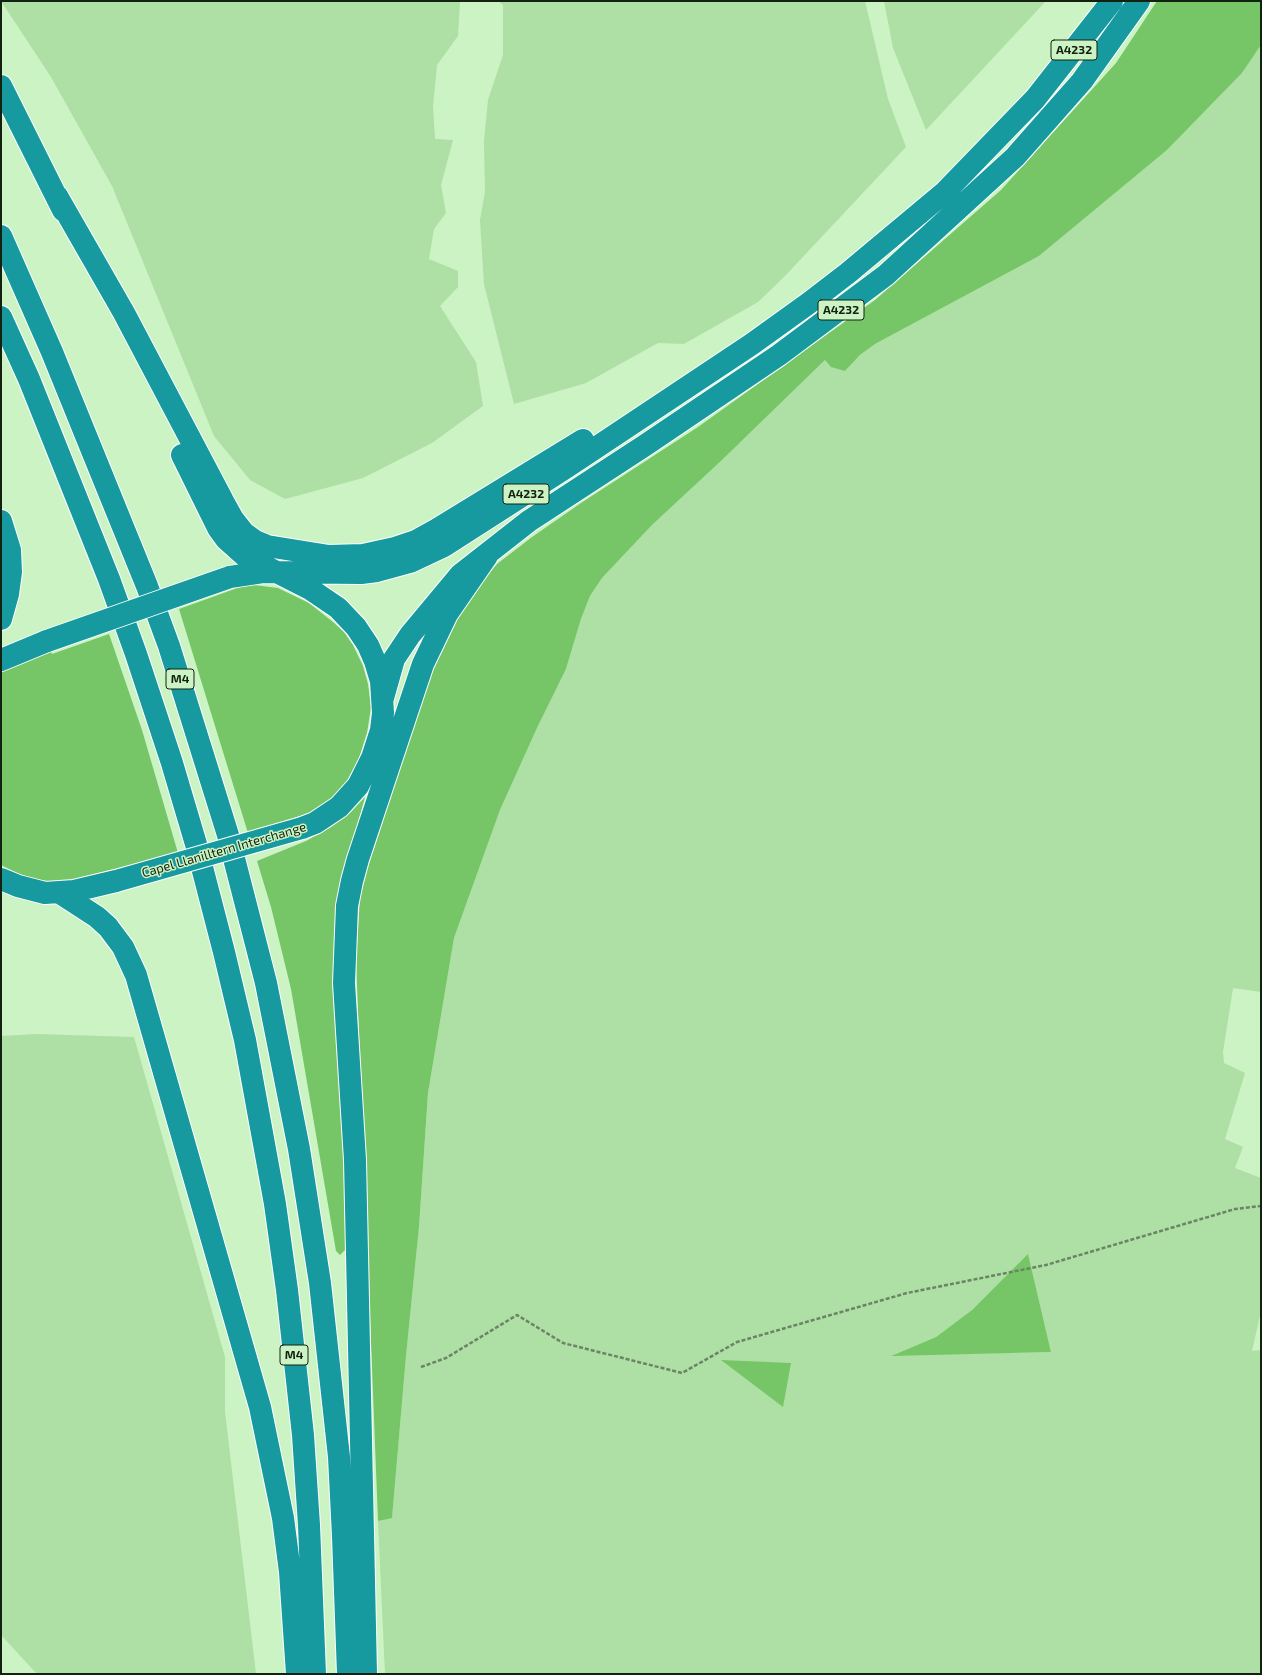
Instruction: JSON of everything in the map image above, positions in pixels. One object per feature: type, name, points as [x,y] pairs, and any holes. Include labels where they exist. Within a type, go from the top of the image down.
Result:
[{"type":"highway","name":"A4232","points":[[276,572],[336,574],[377,571],[410,562],[427,555],[500,511],[752,344],[848,273],[945,192],[1035,99],[1112,1]]},
{"type":"highway","name":"A4232","points":[[383,698],[394,660],[410,635],[460,575],[487,556],[529,521],[779,355],[886,275],[1015,157],[1082,81],[1139,1]]},
{"type":"highway","points":[[1,86],[57,196],[218,528],[226,539],[245,556],[276,572]]},
{"type":"highway","points":[[57,196],[124,313],[233,519],[244,532],[255,541],[267,546],[305,553],[347,556],[380,552],[416,540],[436,530],[682,380],[752,344]]},
{"type":"highway","name":"M4","points":[[1,236],[52,352],[147,586],[169,646],[228,835],[266,983],[299,1149],[320,1284],[339,1457],[344,1544],[348,1674]]},
{"type":"highway","name":"M4","points":[[1,317],[29,379],[106,571],[136,654],[172,763],[196,844],[243,1032],[275,1204],[297,1380],[303,1435],[309,1525],[315,1674]]},
{"type":"highway","points":[[1,521],[10,550],[11,572],[8,594],[1,618]]},
{"type":"highway","points":[[366,1674],[355,1160],[344,983],[347,906],[358,859],[423,664],[447,614],[487,556]]},
{"type":"highway","name":"Capel Llanilltern Interchange","points":[[1,660],[47,641],[230,577],[251,573],[276,572],[310,589],[345,614],[368,645],[381,681],[383,698],[383,713],[378,742],[365,775],[349,797],[329,814],[302,828],[116,881],[74,891],[45,893],[30,890],[1,879]]},
{"type":"highway","points":[[358,859],[371,794],[378,742]]},
{"type":"highway","points":[[60,893],[108,926],[123,947],[136,975],[262,1414],[283,1518],[290,1572],[297,1674]]},
{"type":"path","points":[[421,1367],[446,1358],[518,1315],[563,1342],[682,1373],[737,1342],[819,1318],[907,1293],[1046,1265],[1235,1209],[1261,1206]]},
{"type":"green space","points":[[1,1],[460,1],[458,36],[437,65],[433,106],[435,139],[453,140],[441,185],[446,213],[434,229],[429,259],[458,271],[458,287],[440,306],[476,362],[483,406],[432,443],[363,478],[285,499],[250,480],[214,436],[112,186],[51,77]]},
{"type":"green space","points":[[498,1],[865,1],[888,99],[906,147],[784,277],[758,302],[684,344],[658,343],[586,383],[514,404],[484,284],[480,220],[485,192],[484,141],[488,100],[503,55],[503,5]]},
{"type":"green space","points":[[884,1],[1046,1],[926,130],[893,48]]},
{"type":"green space","points":[[1157,1],[1261,1],[1261,45],[1242,73],[1167,150],[1039,256],[875,344],[860,355],[845,371],[831,367],[825,360],[722,460],[652,525],[602,578],[590,596],[581,619],[566,669],[537,728],[500,810],[454,938],[428,1093],[419,1227],[392,1518],[378,1521],[356,959],[360,898],[368,867],[438,651],[454,621],[475,590],[497,564],[532,537],[581,503],[698,427],[875,300],[1001,190],[1116,63]]},
{"type":"green space","points":[[1261,45],[1261,992],[1233,988],[1223,1052],[1224,1063],[1245,1073],[1225,1139],[1243,1147],[1235,1168],[1261,1178],[1261,1311],[1252,1351],[1261,1350],[1261,1666],[1259,1674],[385,1674],[378,1521],[392,1517],[419,1227],[428,1093],[454,938],[500,810],[537,728],[566,669],[581,619],[590,596],[602,578],[652,525],[722,460],[825,360],[845,371],[860,355],[875,344],[1039,256],[1167,150],[1242,73]],"holes":[[[1028,1255],[1051,1352],[893,1355],[936,1337],[972,1310]]]},
{"type":"green space","points":[[254,585],[278,588],[309,603],[344,632],[353,645],[363,666],[368,684],[371,707],[367,733],[358,761],[345,784],[336,795],[328,803],[309,813],[248,833],[179,609],[243,586]]},
{"type":"green space","points":[[109,634],[142,730],[178,853],[59,883],[30,878],[1,865],[1,671],[20,661],[50,649],[52,654]]},
{"type":"green space","points":[[365,797],[342,882],[348,1128],[346,1249],[340,1255],[336,1251],[291,989],[271,907],[257,861],[306,841],[331,827],[350,813]]},
{"type":"green space","points":[[37,1034],[134,1037],[225,1357],[225,1412],[256,1674],[37,1674],[1,1635],[1,1036]]},
{"type":"green space","points":[[1028,1254],[1051,1352],[891,1356],[936,1337],[972,1310]]},
{"type":"green space","points":[[721,1360],[791,1363],[783,1407]]}]
